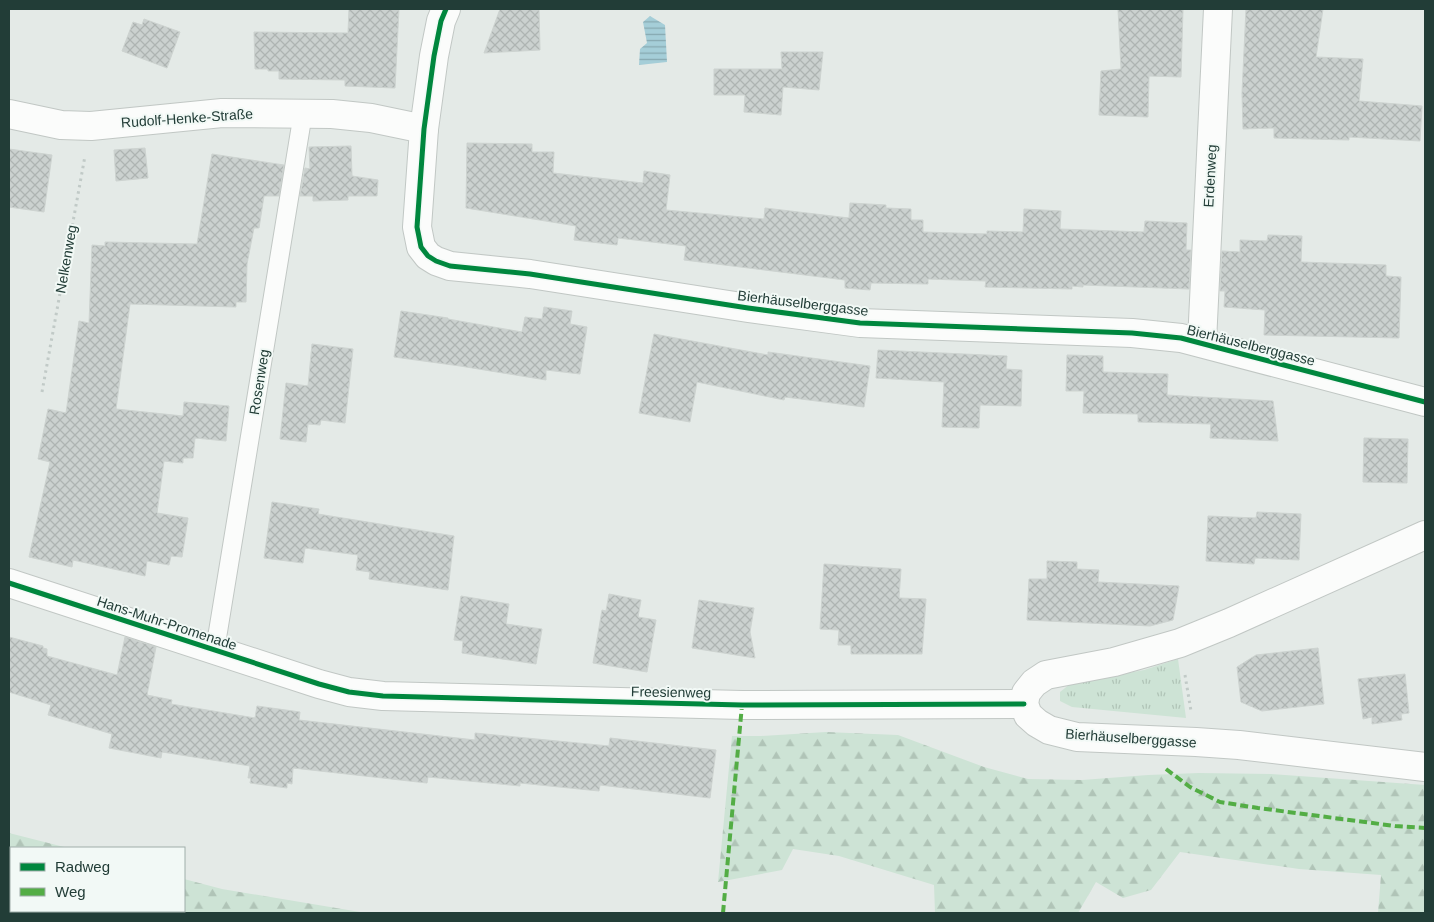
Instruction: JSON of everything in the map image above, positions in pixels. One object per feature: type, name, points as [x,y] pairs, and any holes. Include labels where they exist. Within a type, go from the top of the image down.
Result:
[{"type":"street","name":"Bierhäuselberggasse","points":[[446,9],[440,21],[437,37],[424,129],[417,227],[419,242],[424,252],[432,259],[450,266],[530,274],[860,323],[1132,333],[1181,338],[1425,402]]},
{"type":"street","name":"Erdenweg","points":[[1202,342],[1218,9]]},
{"type":"street","name":"Rudolf-Henke-Straße","points":[[9,114],[61,125],[91,126],[222,113],[332,114],[364,117],[424,129]]},
{"type":"street","points":[[1024,704],[1026,693],[1034,683],[1046,675],[1114,662],[1180,642],[1229,623],[1425,535]]},
{"type":"street","name":"Hans-Muhr-Promenade","points":[[9,583],[319,684]]},
{"type":"street","name":"Freesienweg","points":[[319,684],[349,692],[383,696],[437,698],[742,705],[1024,704]]},
{"type":"street","name":"Bierhäuselberggasse","points":[[1024,704],[1028,715],[1037,723],[1049,730],[1064,735],[1196,742],[1425,767]]},
{"type":"lane","name":"Rosenweg","points":[[215,650],[304,113]]},
{"type":"path","points":[[1180,642],[1196,742]]},
{"type":"green space","points":[[1178,659],[1186,718],[1072,707],[1060,701],[1060,692],[1070,684],[1144,670]]},
{"type":"green space","points":[[826,732],[898,735],[984,767],[1028,779],[1082,780],[1199,773],[1271,774],[1425,785],[1425,913],[1378,913],[1381,875],[1299,869],[1180,852],[1151,890],[1123,898],[1096,882],[1078,913],[935,913],[934,885],[839,856],[793,849],[782,870],[718,882],[732,736]]},
{"type":"green space","points":[[9,833],[64,847],[10,847],[10,912],[185,912],[185,879],[222,889],[366,913],[9,913]]},
{"type":"water","points":[[650,16],[665,25],[667,62],[639,65],[640,49],[647,43],[643,22]]},
{"type":"building","points":[[349,9],[399,9],[395,88],[345,86],[345,80],[279,79],[279,71],[255,69],[254,32],[348,33]]},
{"type":"building","points":[[500,9],[539,9],[540,50],[484,53]]},
{"type":"building","points":[[1118,9],[1183,9],[1181,77],[1149,76],[1148,117],[1099,115],[1101,71],[1121,69]]},
{"type":"building","points":[[1246,9],[1323,9],[1316,57],[1363,59],[1359,101],[1422,106],[1420,141],[1349,137],[1349,140],[1274,138],[1274,128],[1243,129],[1242,93]]},
{"type":"building","points":[[144,19],[180,32],[167,68],[122,51],[133,22],[142,25]]},
{"type":"building","points":[[781,52],[823,52],[819,90],[783,87],[781,115],[744,112],[745,95],[714,95],[714,69],[782,69]]},
{"type":"building","points":[[467,143],[532,144],[532,152],[554,152],[553,173],[643,183],[644,171],[670,175],[666,210],[764,219],[765,208],[849,218],[850,203],[886,205],[886,208],[911,209],[911,220],[923,220],[923,232],[987,234],[987,231],[1023,232],[1024,209],[1061,211],[1060,229],[1144,232],[1145,221],[1187,223],[1186,250],[1191,250],[1189,289],[1083,285],[1083,287],[1072,286],[1072,289],[985,287],[986,281],[928,279],[928,284],[871,283],[870,290],[845,288],[845,280],[684,260],[686,246],[618,238],[617,245],[574,240],[576,226],[466,208]]},
{"type":"building","points":[[351,146],[352,176],[378,180],[377,196],[348,196],[348,200],[313,201],[313,196],[300,196],[305,168],[310,169],[309,147]]},
{"type":"building","points":[[145,148],[148,178],[116,181],[114,150]]},
{"type":"building","points":[[9,149],[52,155],[44,212],[9,207]]},
{"type":"building","points":[[212,154],[284,165],[279,196],[264,196],[259,228],[254,228],[247,264],[246,302],[236,302],[236,307],[130,304],[116,409],[183,416],[184,402],[229,406],[226,441],[195,438],[193,458],[183,458],[183,463],[164,461],[157,513],[188,518],[182,557],[171,556],[169,565],[147,561],[145,576],[73,560],[72,567],[29,557],[50,462],[38,459],[48,409],[66,413],[79,321],[89,323],[92,245],[105,246],[105,242],[197,244]]},
{"type":"building","points":[[1268,235],[1302,236],[1301,262],[1386,265],[1386,276],[1401,277],[1399,338],[1264,335],[1265,310],[1224,307],[1225,291],[1220,291],[1222,251],[1240,252],[1240,240],[1267,241]]},
{"type":"building","points":[[544,307],[572,311],[570,324],[587,327],[580,374],[546,370],[546,380],[394,357],[401,311],[522,332],[525,317],[542,319]]},
{"type":"building","points":[[654,334],[768,355],[768,352],[870,366],[864,407],[785,397],[784,400],[697,382],[690,422],[639,413]]},
{"type":"building","points":[[312,344],[353,349],[345,423],[321,420],[320,425],[308,424],[306,442],[280,439],[286,383],[308,386]]},
{"type":"building","points":[[878,350],[1007,356],[1006,369],[1022,370],[1021,406],[980,405],[979,428],[942,427],[944,382],[876,378]]},
{"type":"building","points":[[1067,355],[1103,356],[1103,372],[1168,374],[1167,395],[1273,401],[1278,441],[1210,438],[1211,424],[1138,422],[1138,414],[1083,413],[1084,391],[1066,391]]},
{"type":"building","points":[[1364,438],[1408,439],[1407,483],[1363,482]]},
{"type":"building","points":[[272,502],[319,509],[318,514],[454,536],[448,590],[369,579],[370,572],[356,570],[358,555],[305,548],[303,563],[264,558]]},
{"type":"building","points":[[1257,512],[1301,514],[1299,560],[1255,558],[1254,564],[1206,561],[1208,516],[1256,518]]},
{"type":"building","points":[[1047,561],[1077,562],[1077,569],[1099,570],[1098,582],[1179,586],[1173,620],[1150,626],[1027,620],[1029,579],[1047,579]]},
{"type":"building","points":[[824,564],[901,569],[899,598],[926,599],[922,654],[851,654],[851,645],[838,645],[839,630],[820,629]]},
{"type":"building","points":[[609,594],[641,600],[638,617],[656,620],[647,672],[593,663],[602,610],[606,611]]},
{"type":"building","points":[[461,596],[509,604],[506,624],[542,629],[536,664],[462,653],[463,641],[454,640]]},
{"type":"building","points":[[699,600],[754,608],[750,632],[755,658],[692,648]]},
{"type":"building","points":[[9,637],[43,646],[43,648],[47,649],[47,656],[117,675],[125,637],[156,647],[147,695],[172,700],[171,704],[255,718],[257,706],[300,712],[299,720],[475,740],[475,733],[609,746],[610,738],[716,750],[710,798],[600,785],[599,791],[520,783],[520,786],[428,777],[427,783],[293,768],[292,784],[287,783],[287,788],[250,783],[251,778],[248,778],[250,766],[162,752],[161,758],[109,748],[112,734],[48,715],[51,705],[9,692]]},
{"type":"building","points":[[1318,648],[1324,704],[1262,711],[1241,702],[1237,667],[1256,655]]},
{"type":"building","points":[[1405,674],[1409,713],[1401,714],[1402,720],[1372,724],[1372,717],[1363,719],[1358,679]]},
{"type":"marked path","points":[[723,913],[742,705]]},
{"type":"marked path","points":[[1166,769],[1190,787],[1220,802],[1395,826],[1425,828]]},
{"type":"cycle path","points":[[446,9],[441,21],[434,56],[424,129],[417,227],[421,247],[428,256],[436,261],[450,266],[530,274],[748,308],[860,323],[1132,333],[1181,338],[1425,402]]},
{"type":"cycle path","points":[[9,583],[319,684],[349,692],[383,696],[742,705],[1024,704]]}]
